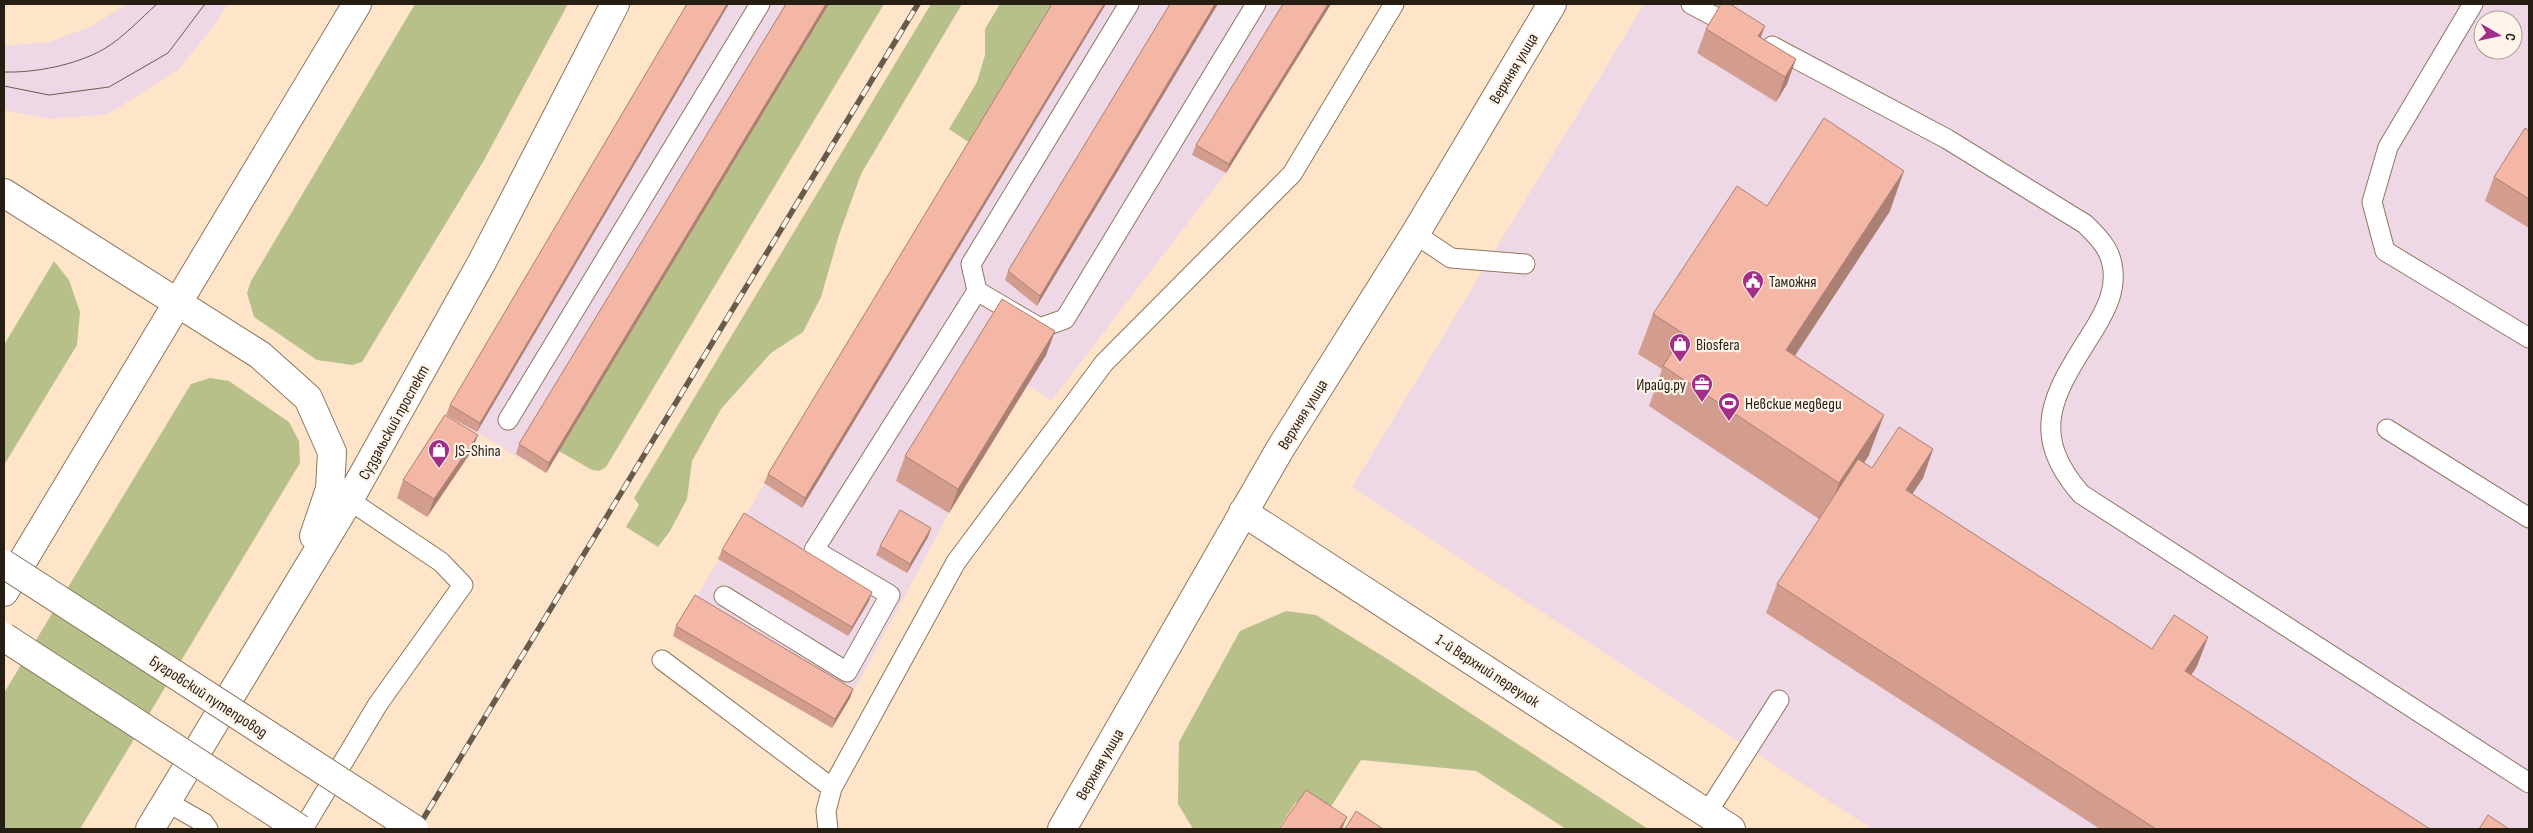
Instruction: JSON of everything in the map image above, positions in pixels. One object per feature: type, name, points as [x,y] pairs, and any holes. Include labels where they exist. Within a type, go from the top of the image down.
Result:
[{"type":"main road","points":[[4,592],[357,4]]},
{"type":"main road","name":"Суздальский проспект","points":[[150,829],[349,500],[482,262],[615,4]]},
{"type":"main road","name":"Верхняя улица","points":[[1062,829],[1285,440],[1415,234],[1552,4]]},
{"type":"main road","points":[[4,193],[260,355],[308,398],[322,425],[332,452],[330,489],[299,580]]},
{"type":"main road","name":"1-й Верхний переулок","points":[[1243,512],[1731,829]]},
{"type":"main road","name":"Бугровский путепровод","points":[[4,564],[414,829]]},
{"type":"main road","points":[[4,638],[302,829]]},
{"type":"lane","points":[[508,420],[760,4]]},
{"type":"lane","points":[[1129,4],[970,264],[977,291],[1040,328],[1065,319],[1256,4]]},
{"type":"lane","points":[[828,829],[826,811],[832,788],[956,562],[1104,363],[1292,174],[1394,4]]},
{"type":"lane","points":[[1691,4],[1947,139],[2085,224],[2102,241],[2112,263],[2114,286],[2108,307],[2064,379],[2054,402],[2051,426],[2053,451],[2064,475],[2081,494],[2529,783]]},
{"type":"lane","points":[[2473,4],[2388,147],[2372,202],[2385,252],[2529,338]]},
{"type":"lane","points":[[1415,234],[1451,258],[1525,264]]},
{"type":"lane","points":[[724,596],[847,672],[890,594],[814,550],[977,291]]},
{"type":"lane","points":[[2386,429],[2529,518]]},
{"type":"lane","points":[[302,829],[378,704],[463,585],[441,562],[349,500]]},
{"type":"lane","points":[[662,660],[832,788]]},
{"type":"lane","points":[[1707,814],[1778,700]]},
{"type":"lane","points":[[167,802],[204,823],[208,829]]},
{"type":"shaded area","points":[[127,4],[227,4],[216,23],[178,70],[108,114],[49,119],[4,110],[4,46],[49,42],[92,26]]},
{"type":"shaded area","points":[[689,4],[829,4],[546,473],[446,415]]},
{"type":"shaded area","points":[[1054,4],[1331,4],[1226,173],[1051,401],[1028,385],[949,513],[832,728],[673,636]]},
{"type":"shaded area","points":[[1644,4],[2529,4],[2529,829],[1872,829],[1352,487]]},
{"type":"green space","points":[[415,4],[568,4],[483,162],[362,362],[352,365],[317,360],[254,317],[247,293],[251,281]]},
{"type":"green space","points":[[829,4],[884,4],[606,467],[599,471],[592,470],[559,451]]},
{"type":"green space","points":[[931,4],[962,4],[861,174],[839,235],[821,297],[803,332],[771,353],[721,409],[692,461],[687,499],[670,531],[658,547],[626,527],[639,505],[634,498]]},
{"type":"green space","points":[[1000,4],[1054,4],[970,143],[949,129],[977,82],[985,55],[985,29]]},
{"type":"green space","points":[[54,261],[69,280],[80,312],[77,345],[4,465],[4,345]]},
{"type":"green space","points":[[210,378],[229,381],[289,422],[299,441],[300,463],[80,829],[4,829],[4,693],[191,384]]},
{"type":"green space","points":[[1286,611],[1316,615],[1389,660],[1648,829],[1566,829],[1476,771],[1361,760],[1323,819],[1296,802],[1278,829],[1193,829],[1178,804],[1179,742],[1240,631]]},
{"type":"building","points":[[687,4],[727,4],[480,423],[450,405]]},
{"type":"building","points":[[786,4],[826,4],[549,463],[519,444]]},
{"type":"building","points":[[1052,4],[1104,4],[805,498],[768,474]]},
{"type":"building","points":[[1170,4],[1215,4],[1040,296],[1008,271]]},
{"type":"building","points":[[1283,4],[1328,4],[1229,164],[1196,145]]},
{"type":"building","points":[[1721,4],[1730,4],[1765,26],[1758,36],[1796,59],[1785,77],[1706,29]]},
{"type":"building","name":"Таможня","points":[[1824,118],[1904,171],[1786,350],[1884,415],[1839,483],[1663,366],[1684,334],[1653,314],[1737,186],[1767,206]]},
{"type":"building","points":[[2525,128],[2529,131],[2529,199],[2494,177]]},
{"type":"building","points":[[1002,299],[1055,331],[958,489],[905,456]]},
{"type":"building","points":[[445,415],[478,435],[434,499],[403,480]]},
{"type":"building","points":[[1899,427],[1933,449],[1906,490],[2152,649],[2174,615],[2208,637],[2185,671],[2430,829],[2156,829],[1777,584],[1858,459],[1872,468]]},
{"type":"building","points":[[900,510],[931,528],[910,564],[880,546]]},
{"type":"building","points":[[744,513],[872,592],[852,627],[722,550]]},
{"type":"building","points":[[695,595],[853,689],[835,719],[676,626]]},
{"type":"building","points":[[1306,790],[1347,817],[1339,829],[1279,829]]},
{"type":"building","points":[[1356,811],[1383,829],[1345,829]]},
{"type":"building","points":[[2488,815],[2509,829],[2479,829]]},
{"type":"tram line","points":[[4,72],[55,67],[93,55],[132,28],[157,4]]},
{"type":"tram line","points":[[4,86],[49,95],[109,87],[168,53],[205,4]]},
{"type":"railway","points":[[417,829],[918,4]]},
{"type":"place","name":"Таможня","points":[[1753,300]]},
{"type":"place","name":"Biosfera","points":[[1680,363]]},
{"type":"place","name":"Ирайд.ру","points":[[1702,403]]},
{"type":"place","name":"Невские медведи","points":[[1729,422]]},
{"type":"place","name":"JS-Shina","points":[[439,469]]}]
